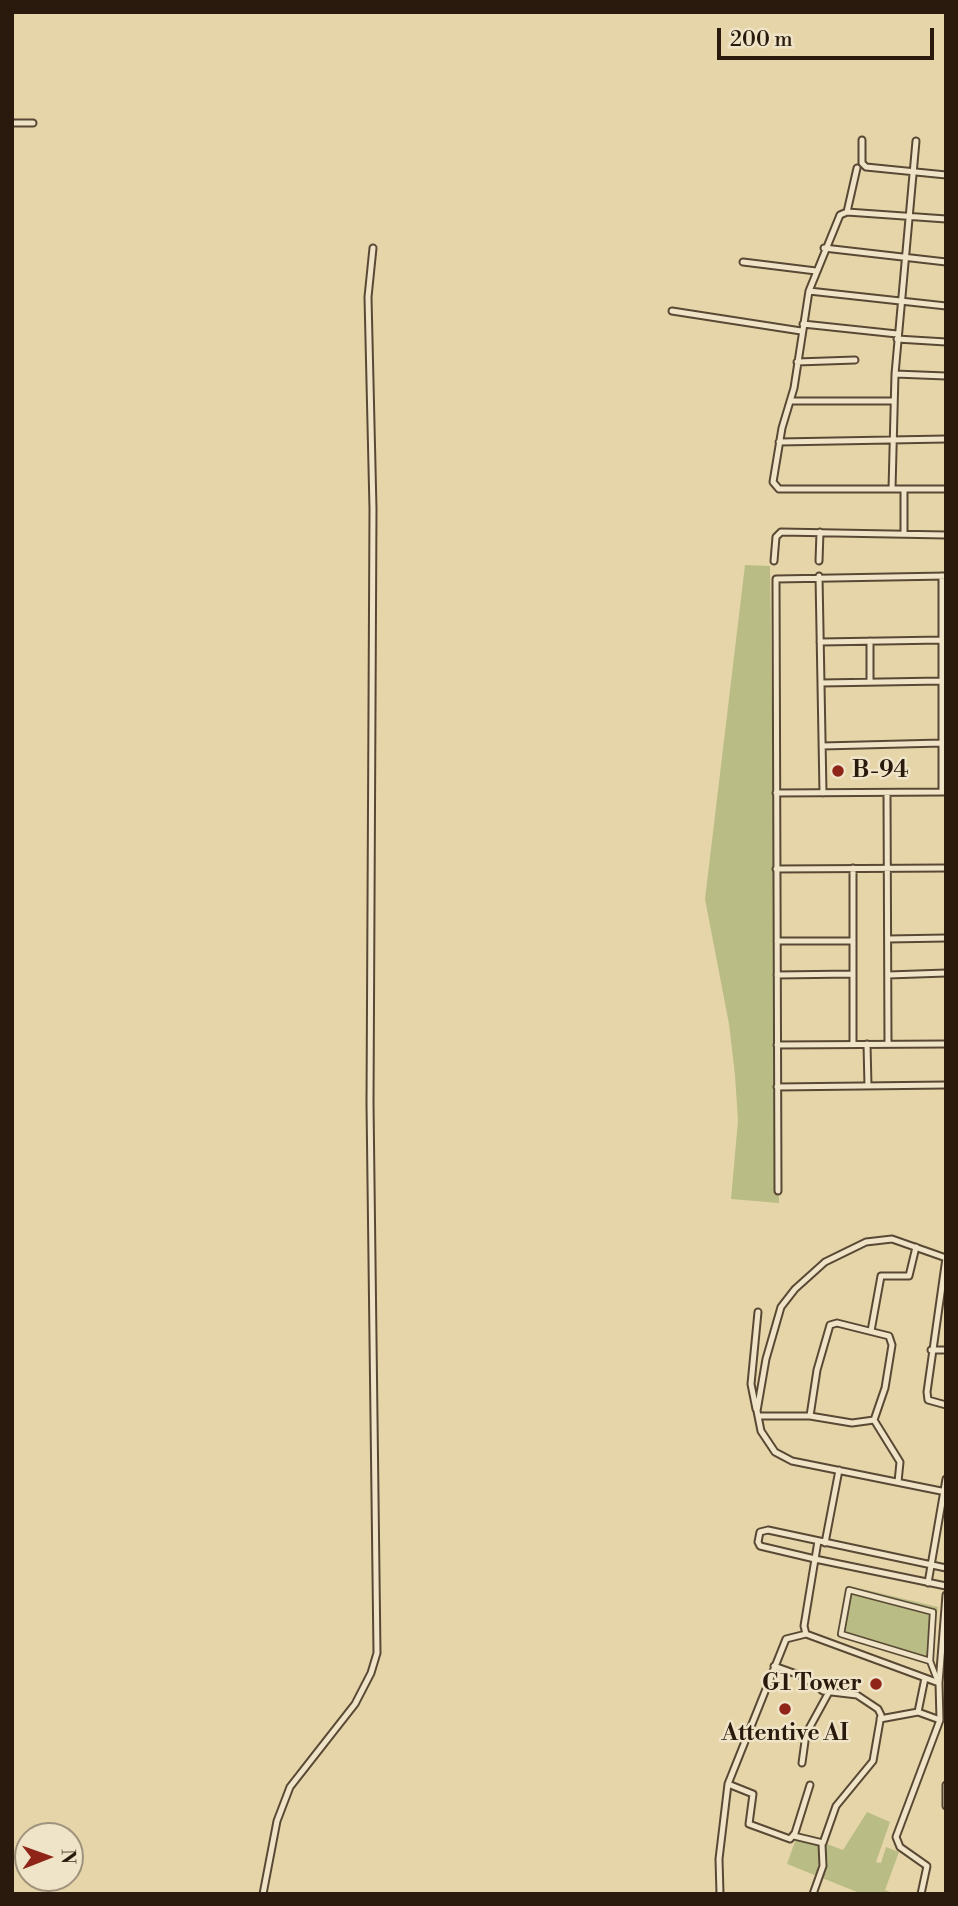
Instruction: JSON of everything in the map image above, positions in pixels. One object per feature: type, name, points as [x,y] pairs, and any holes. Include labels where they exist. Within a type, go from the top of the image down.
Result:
[{"type":"street","points":[[12,123],[33,123]]},
{"type":"street","points":[[862,139],[864,166],[946,176]]},
{"type":"street","points":[[892,489],[897,337],[911,217],[916,141]]},
{"type":"street","points":[[847,212],[857,168]]},
{"type":"street","points":[[946,219],[847,212],[840,215],[824,248],[810,291],[773,482],[775,488],[946,489]]},
{"type":"street","points":[[263,1894],[277,1821],[290,1787],[355,1704],[371,1673],[377,1653],[370,1104],[373,499],[368,297],[373,248]]},
{"type":"street","points":[[824,248],[904,260],[946,262]]},
{"type":"street","points":[[743,262],[816,271]]},
{"type":"street","points":[[810,291],[946,306]]},
{"type":"street","points":[[672,311],[801,331]]},
{"type":"street","points":[[803,324],[946,342]]},
{"type":"street","points":[[797,362],[855,360]]},
{"type":"street","points":[[895,374],[946,376]]},
{"type":"street","points":[[790,401],[893,401]]},
{"type":"street","points":[[779,442],[946,439]]},
{"type":"street","points":[[904,489],[904,534]]},
{"type":"street","points":[[774,561],[779,533],[946,535]]},
{"type":"street","points":[[819,562],[820,533]]},
{"type":"street","points":[[819,576],[823,793]]},
{"type":"street","points":[[776,793],[944,792],[944,576],[779,577],[775,582],[777,1087],[778,1191]]},
{"type":"street","points":[[820,642],[944,640]]},
{"type":"street","points":[[870,641],[870,682]]},
{"type":"street","points":[[821,683],[942,681]]},
{"type":"street","points":[[822,746],[942,743]]},
{"type":"street","points":[[887,793],[888,1044]]},
{"type":"street","points":[[853,868],[853,1044]]},
{"type":"street","points":[[776,869],[946,868]]},
{"type":"street","points":[[888,939],[946,939]]},
{"type":"street","points":[[777,941],[853,941]]},
{"type":"street","points":[[888,975],[946,973]]},
{"type":"street","points":[[777,975],[853,974]]},
{"type":"street","points":[[867,1044],[868,1086]]},
{"type":"street","points":[[777,1045],[946,1044]]},
{"type":"street","points":[[777,1087],[946,1086]]},
{"type":"street","points":[[758,1413],[776,1319],[795,1289],[825,1262],[857,1245],[887,1239],[946,1258],[931,1350],[927,1397],[933,1403],[946,1405]]},
{"type":"street","points":[[871,1331],[881,1276],[909,1276],[916,1247]]},
{"type":"street","points":[[758,1312],[751,1384],[764,1437],[779,1455],[945,1491]]},
{"type":"street","points":[[937,1312],[946,1314]]},
{"type":"street","points":[[810,1416],[817,1370],[830,1325],[837,1323],[889,1336],[892,1345],[885,1388],[874,1420],[888,1447],[899,1458],[898,1482]]},
{"type":"street","points":[[931,1350],[946,1350]]},
{"type":"street","points":[[758,1413],[810,1416],[852,1423],[874,1420]]},
{"type":"street","points":[[806,1634],[804,1626],[815,1559],[839,1470]]},
{"type":"street","points":[[928,1583],[946,1479]]},
{"type":"street","points":[[946,1568],[763,1530],[758,1542],[760,1546],[815,1559],[946,1586]]},
{"type":"street","points":[[930,1661],[841,1634],[849,1590],[933,1612],[930,1661],[939,1683]]},
{"type":"street","points":[[921,1894],[927,1866],[901,1847],[897,1832],[940,1720],[939,1683],[946,1595]]},
{"type":"street","points":[[720,1894],[719,1859],[728,1784],[786,1639],[806,1634],[939,1683]]},
{"type":"street","points":[[774,1666],[807,1679],[829,1692],[847,1692],[864,1699],[878,1709],[880,1720],[873,1762],[836,1806],[822,1844],[823,1866],[813,1894]]},
{"type":"street","points":[[918,1712],[925,1678]]},
{"type":"street","points":[[802,1763],[806,1734],[829,1692]]},
{"type":"street","points":[[880,1720],[918,1712],[940,1720]]},
{"type":"street","points":[[728,1784],[753,1794],[747,1820],[749,1824],[788,1838],[794,1836],[822,1844]]},
{"type":"street","points":[[946,1785],[946,1806]]},
{"type":"street","points":[[794,1836],[810,1786]]},
{"type":"green space","points":[[745,565],[770,566],[779,1203],[731,1199],[738,1121],[735,1075],[729,1024],[705,899]]},
{"type":"green space","points":[[850,1586],[938,1607],[929,1665],[840,1636]]},
{"type":"green space","points":[[867,1812],[890,1822],[876,1862],[881,1863],[886,1847],[899,1852],[885,1890],[895,1894],[862,1894],[787,1864],[798,1833],[843,1850]]},
{"type":"place","name":"B-94","points":[[838,771]]},
{"type":"place","name":"G1 Tower","points":[[876,1684]]},
{"type":"place","name":"Attentive AI","points":[[785,1709]]}]
